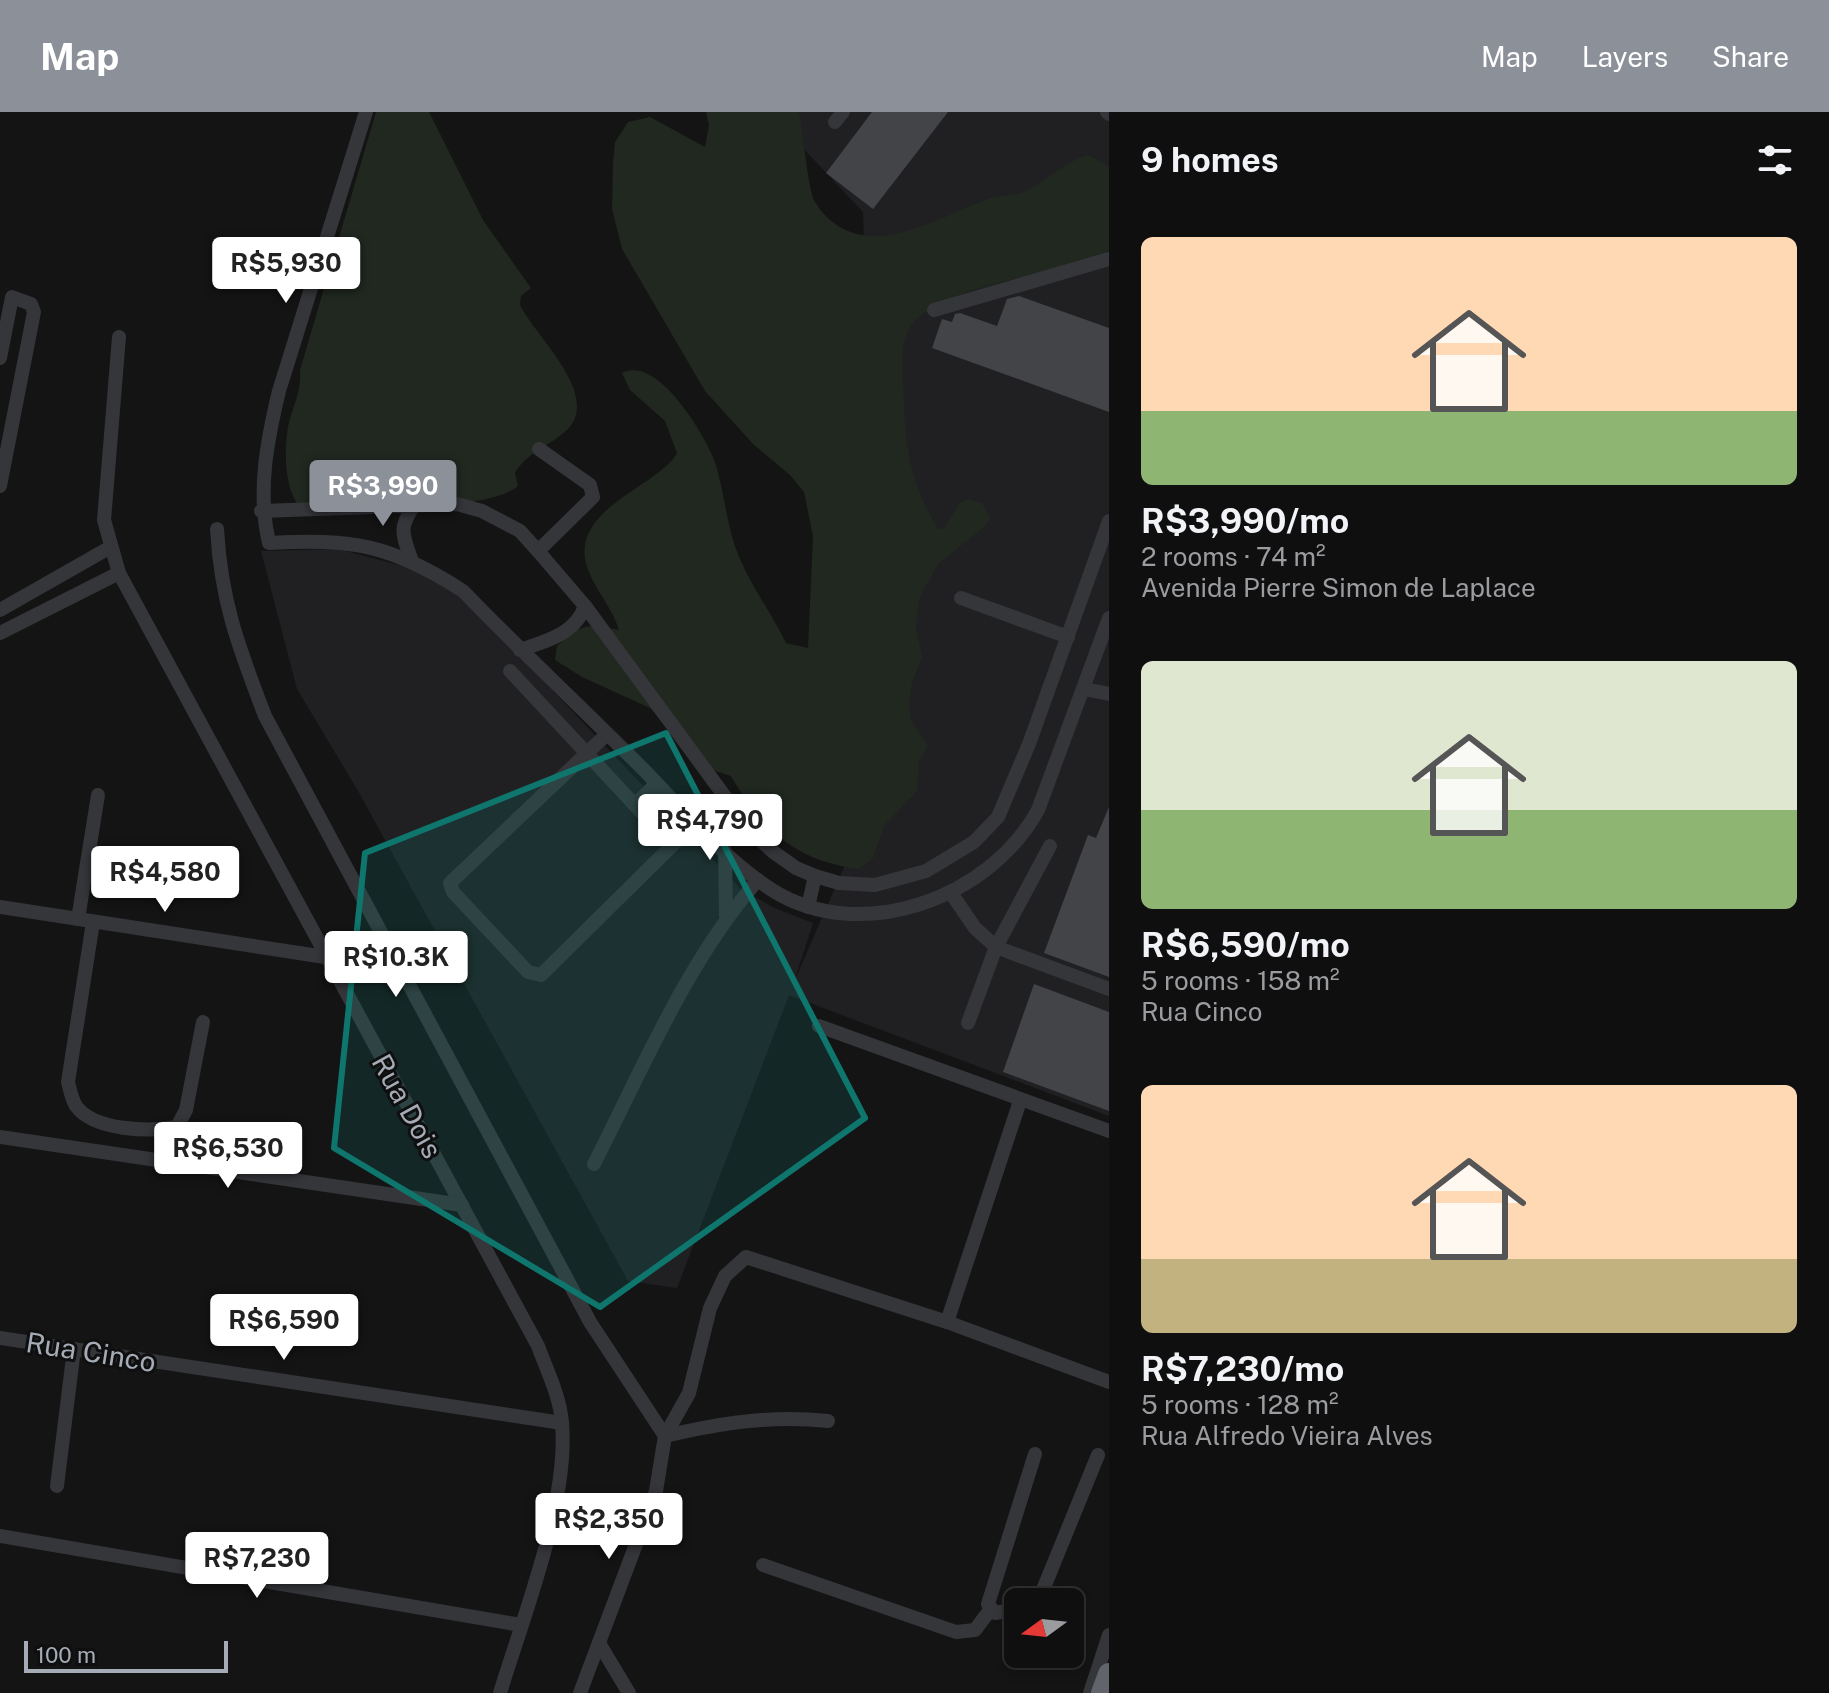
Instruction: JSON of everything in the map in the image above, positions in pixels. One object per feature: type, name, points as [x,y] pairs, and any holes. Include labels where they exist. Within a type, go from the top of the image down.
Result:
[{"type":"highway","points":[[1102,1693],[1109,1674]]},
{"type":"street","points":[[366,112],[279,391],[269,436],[261,511],[269,543],[348,543],[390,550],[463,591],[695,823],[758,880],[808,907],[839,914],[870,913],[901,909],[951,893],[994,865],[1028,828],[1109,618]]},
{"type":"street","points":[[934,310],[1109,259]]},
{"type":"street","points":[[0,358],[12,297],[24,300],[34,312],[0,486]]},
{"type":"street","name":"Rua Dois","points":[[119,337],[104,493],[104,520],[109,548],[119,573],[538,1346],[555,1391],[562,1423],[559,1476],[551,1517],[500,1693]]},
{"type":"street","points":[[538,551],[593,497],[590,485],[539,449]]},
{"type":"street","points":[[261,511],[416,503],[457,504],[482,511],[520,531],[585,606],[748,828],[796,868],[839,883],[875,885],[926,871],[974,842],[998,817],[1012,790],[1109,521]]},
{"type":"street","points":[[412,561],[402,530],[404,519],[416,503]]},
{"type":"street","points":[[217,529],[220,579],[235,639],[265,716],[590,1322],[665,1436]]},
{"type":"street","points":[[0,610],[109,548]]},
{"type":"street","points":[[0,633],[119,573]]},
{"type":"street","points":[[961,598],[1068,637]]},
{"type":"street","points":[[520,650],[560,636],[580,621],[585,606]]},
{"type":"street","points":[[1094,661],[1109,667]]},
{"type":"street","points":[[510,671],[672,845]]},
{"type":"street","points":[[1084,689],[1109,694]]},
{"type":"street","points":[[544,707],[562,690]]},
{"type":"street","points":[[607,734],[450,883],[453,892],[528,972],[541,975],[695,823]]},
{"type":"street","points":[[635,805],[656,784]]},
{"type":"street","points":[[78,919],[98,795]]},
{"type":"street","points":[[968,1023],[996,947],[1050,846]]},
{"type":"street","points":[[725,851],[726,916]]},
{"type":"street","points":[[808,907],[815,876]]},
{"type":"street","points":[[594,1164],[657,1039],[726,916],[758,880]]},
{"type":"street","points":[[951,893],[975,928],[996,947],[1109,989]]},
{"type":"street","points":[[0,907],[325,957]]},
{"type":"street","points":[[93,922],[68,1082],[75,1105],[92,1121],[159,1130],[177,1127],[186,1110],[203,1022]]},
{"type":"street","points":[[819,1026],[1109,1131]]},
{"type":"street","points":[[947,1322],[1020,1101]]},
{"type":"street","points":[[0,1137],[462,1205]]},
{"type":"street","points":[[580,1693],[656,1491],[665,1436],[689,1393],[710,1308],[725,1276],[746,1257],[947,1322],[1109,1382]]},
{"type":"street","name":"Rua Cinco","points":[[0,1338],[562,1423]]},
{"type":"street","points":[[57,1486],[74,1349]]},
{"type":"street","points":[[665,1436],[731,1421],[790,1417],[828,1421]]},
{"type":"street","points":[[1004,1611],[995,1613],[988,1604],[1035,1454]]},
{"type":"street","points":[[1044,1588],[1098,1455]]},
{"type":"street","points":[[0,1536],[521,1625]]},
{"type":"street","points":[[763,1565],[956,1632],[975,1630],[990,1610]]},
{"type":"street","points":[[1090,1693],[1109,1635]]},
{"type":"street","points":[[599,1643],[629,1693]]},
{"type":"highlighted area","points":[[666,733],[865,1118],[600,1307],[334,1148],[365,853]]},
{"type":"shaded area","points":[[376,112],[429,112],[483,220],[531,288],[521,296],[520,305],[562,366],[577,400],[576,416],[567,430],[520,466],[515,473],[518,486],[502,495],[448,505],[301,508],[291,491],[286,447],[300,370]]},
{"type":"shaded area","points":[[706,112],[799,112],[815,202],[832,222],[852,232],[873,236],[896,234],[985,200],[1021,193],[1089,155],[1109,167],[1109,250],[1095,262],[962,294],[937,305],[917,319],[906,335],[902,359],[906,436],[922,499],[938,529],[944,528],[959,504],[967,499],[982,503],[991,518],[982,529],[939,563],[920,596],[916,627],[922,657],[912,683],[909,709],[911,720],[928,746],[919,762],[917,791],[884,826],[873,858],[858,869],[816,858],[782,839],[755,812],[731,776],[700,766],[650,708],[582,677],[555,660],[557,646],[579,629],[599,626],[619,630],[589,572],[585,544],[592,527],[604,513],[667,465],[677,453],[665,421],[630,390],[622,373],[636,370],[663,385],[699,430],[717,468],[732,535],[746,571],[786,643],[808,648],[813,536],[804,492],[790,475],[753,444],[705,391],[622,249],[612,209],[615,142],[628,122],[650,117],[705,147],[709,125]]},
{"type":"shaded area","points":[[769,112],[1109,112],[1109,1116],[789,995],[677,1288],[628,1281],[358,791],[297,689],[261,551],[338,549],[426,572],[459,592],[740,888],[772,907],[813,923],[794,982],[882,780],[863,212]]},
{"type":"building","points":[[872,112],[948,112],[873,209],[826,173]]},
{"type":"building","points":[[1019,296],[1109,328],[1109,412],[932,348],[942,319],[952,322],[955,314],[960,313],[997,326],[1007,299]]},
{"type":"building","points":[[1109,807],[1109,977],[1044,953],[1088,835],[1096,838]]},
{"type":"building","points":[[1034,984],[1109,1012],[1109,1111],[1003,1072]]}]
